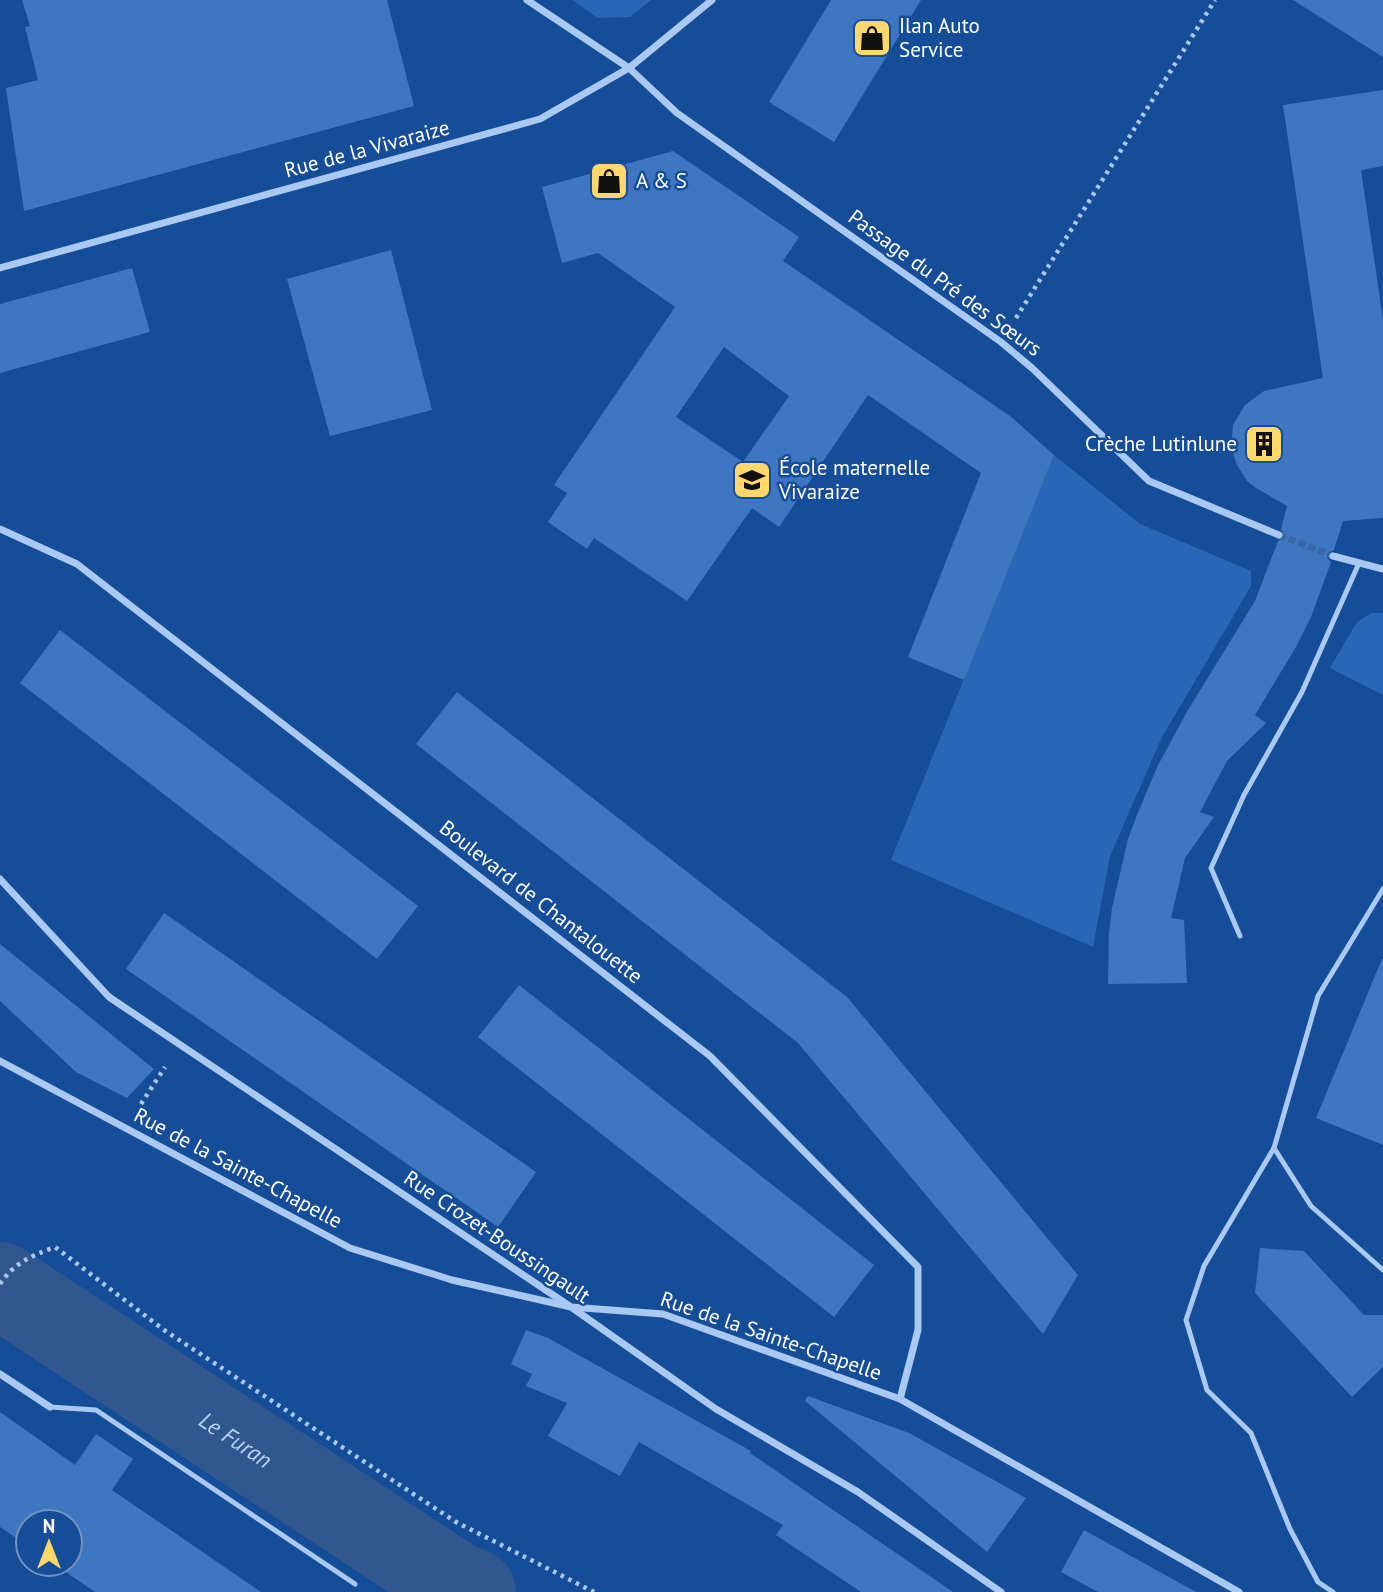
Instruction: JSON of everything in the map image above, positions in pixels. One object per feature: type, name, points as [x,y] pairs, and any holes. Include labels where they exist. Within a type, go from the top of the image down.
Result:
[{"type":"street","name":"Passage du Pré des Sœurs","points":[[527,0],[629,68],[677,113],[1001,342],[1032,368],[1149,481],[1279,535]]},
{"type":"street","name":"Rue de la Vivaraize","points":[[0,268],[540,119],[629,68],[712,0]]},
{"type":"street","name":"Boulevard de Chantalouette","points":[[0,529],[78,564],[710,1056],[918,1267],[918,1329],[900,1399]]},
{"type":"street","points":[[1332,556],[1383,569]]},
{"type":"street","name":"Rue Crozet-Boussingault","points":[[0,878],[109,997],[571,1307],[716,1409],[858,1492],[1001,1592]]},
{"type":"street","name":"Rue de la Sainte-Chapelle","points":[[0,1061],[351,1248],[452,1280],[571,1307],[663,1314],[900,1399],[1239,1592]]},
{"type":"street","points":[[0,1374],[50,1407]]},
{"type":"lane","points":[[1240,936],[1211,868],[1244,795],[1302,691],[1359,563]]},
{"type":"lane","points":[[1333,1592],[1318,1582],[1295,1539],[1251,1433],[1207,1390],[1186,1320],[1204,1266],[1274,1148],[1318,996],[1383,889]]},
{"type":"lane","points":[[1274,1148],[1311,1206],[1383,1270]]},
{"type":"lane","points":[[50,1407],[96,1410],[355,1584]]},
{"type":"path","points":[[1001,342],[1215,0]]},
{"type":"path","points":[[125,1128],[179,1044]]},
{"type":"path","points":[[0,1284],[10,1270],[30,1256],[55,1247],[164,1329],[456,1522],[594,1592]]},
{"type":"shaded area","points":[[572,0],[651,0],[630,17],[598,18]]},
{"type":"shaded area","points":[[1054,455],[1140,524],[1251,571],[1251,586],[1162,737],[1110,856],[1093,947],[891,860]]},
{"type":"shaded area","points":[[1371,613],[1383,613],[1383,695],[1330,668],[1357,622]]},
{"type":"building","points":[[22,0],[387,0],[414,106],[24,211],[6,88],[38,80],[25,27],[30,26]]},
{"type":"building","points":[[831,0],[921,0],[834,142],[769,102]]},
{"type":"building","points":[[1293,0],[1383,0],[1383,57]]},
{"type":"building","points":[[1383,90],[1383,166],[1361,170],[1383,319],[1383,518],[1343,521],[1334,550],[1327,554],[1331,562],[1311,617],[1255,715],[1266,723],[1227,761],[1200,812],[1214,817],[1185,858],[1171,918],[1184,920],[1187,983],[1108,984],[1112,908],[1128,839],[1137,815],[1157,767],[1188,710],[1255,601],[1278,541],[1285,537],[1281,529],[1287,506],[1247,481],[1231,448],[1233,425],[1245,405],[1264,391],[1323,378],[1283,105]]},
{"type":"building","points":[[673,151],[799,237],[783,261],[1010,416],[1054,455],[964,680],[908,657],[981,473],[868,395],[779,527],[752,508],[687,601],[594,538],[587,549],[548,522],[567,493],[554,485],[675,307],[598,253],[562,263],[542,187]],"holes":[[[724,347],[789,396],[743,462],[676,417]]]},
{"type":"building","points":[[391,250],[432,410],[330,436],[287,279]]},
{"type":"building","points":[[132,268],[150,332],[0,373],[0,304]]},
{"type":"building","points":[[60,630],[418,906],[377,959],[20,683]]},
{"type":"building","points":[[457,692],[847,997],[1078,1275],[1043,1334],[798,1043],[416,744]]},
{"type":"building","points":[[164,913],[536,1172],[498,1227],[126,969]]},
{"type":"building","points":[[0,944],[154,1069],[127,1098],[76,1072],[0,1001]]},
{"type":"building","points":[[1383,959],[1383,1145],[1316,1118]]},
{"type":"building","points":[[519,985],[874,1265],[834,1317],[478,1037]]},
{"type":"building","points":[[1260,1248],[1304,1251],[1364,1315],[1383,1315],[1383,1367],[1352,1397],[1255,1293]]},
{"type":"building","points":[[526,1330],[548,1338],[751,1451],[750,1453],[953,1592],[861,1592],[776,1535],[783,1525],[639,1442],[620,1476],[548,1436],[567,1403],[526,1386],[532,1374],[511,1364]]},
{"type":"building","points":[[808,1396],[909,1433],[1026,1498],[987,1552],[805,1401]]},
{"type":"building","points":[[0,1412],[75,1465],[96,1434],[133,1459],[112,1490],[261,1592],[95,1592],[74,1578],[84,1578],[84,1508],[14,1508],[14,1536],[0,1527]]},
{"type":"building","points":[[1084,1530],[1196,1592],[1098,1592],[1061,1572]]},
{"type":"waterway","name":"Le Furan","points":[[0,1285],[456,1585],[473,1592]]},
{"type":"tunnel","points":[[1279,535],[1333,556]]},
{"type":"place","name":"Ilan Auto Service","points":[[872,38]]},
{"type":"place","name":"A & S","points":[[609,181]]},
{"type":"place","name":"Crèche Lutinlune","points":[[1264,444]]},
{"type":"place","name":"École maternelle Vivaraize","points":[[752,480]]}]
